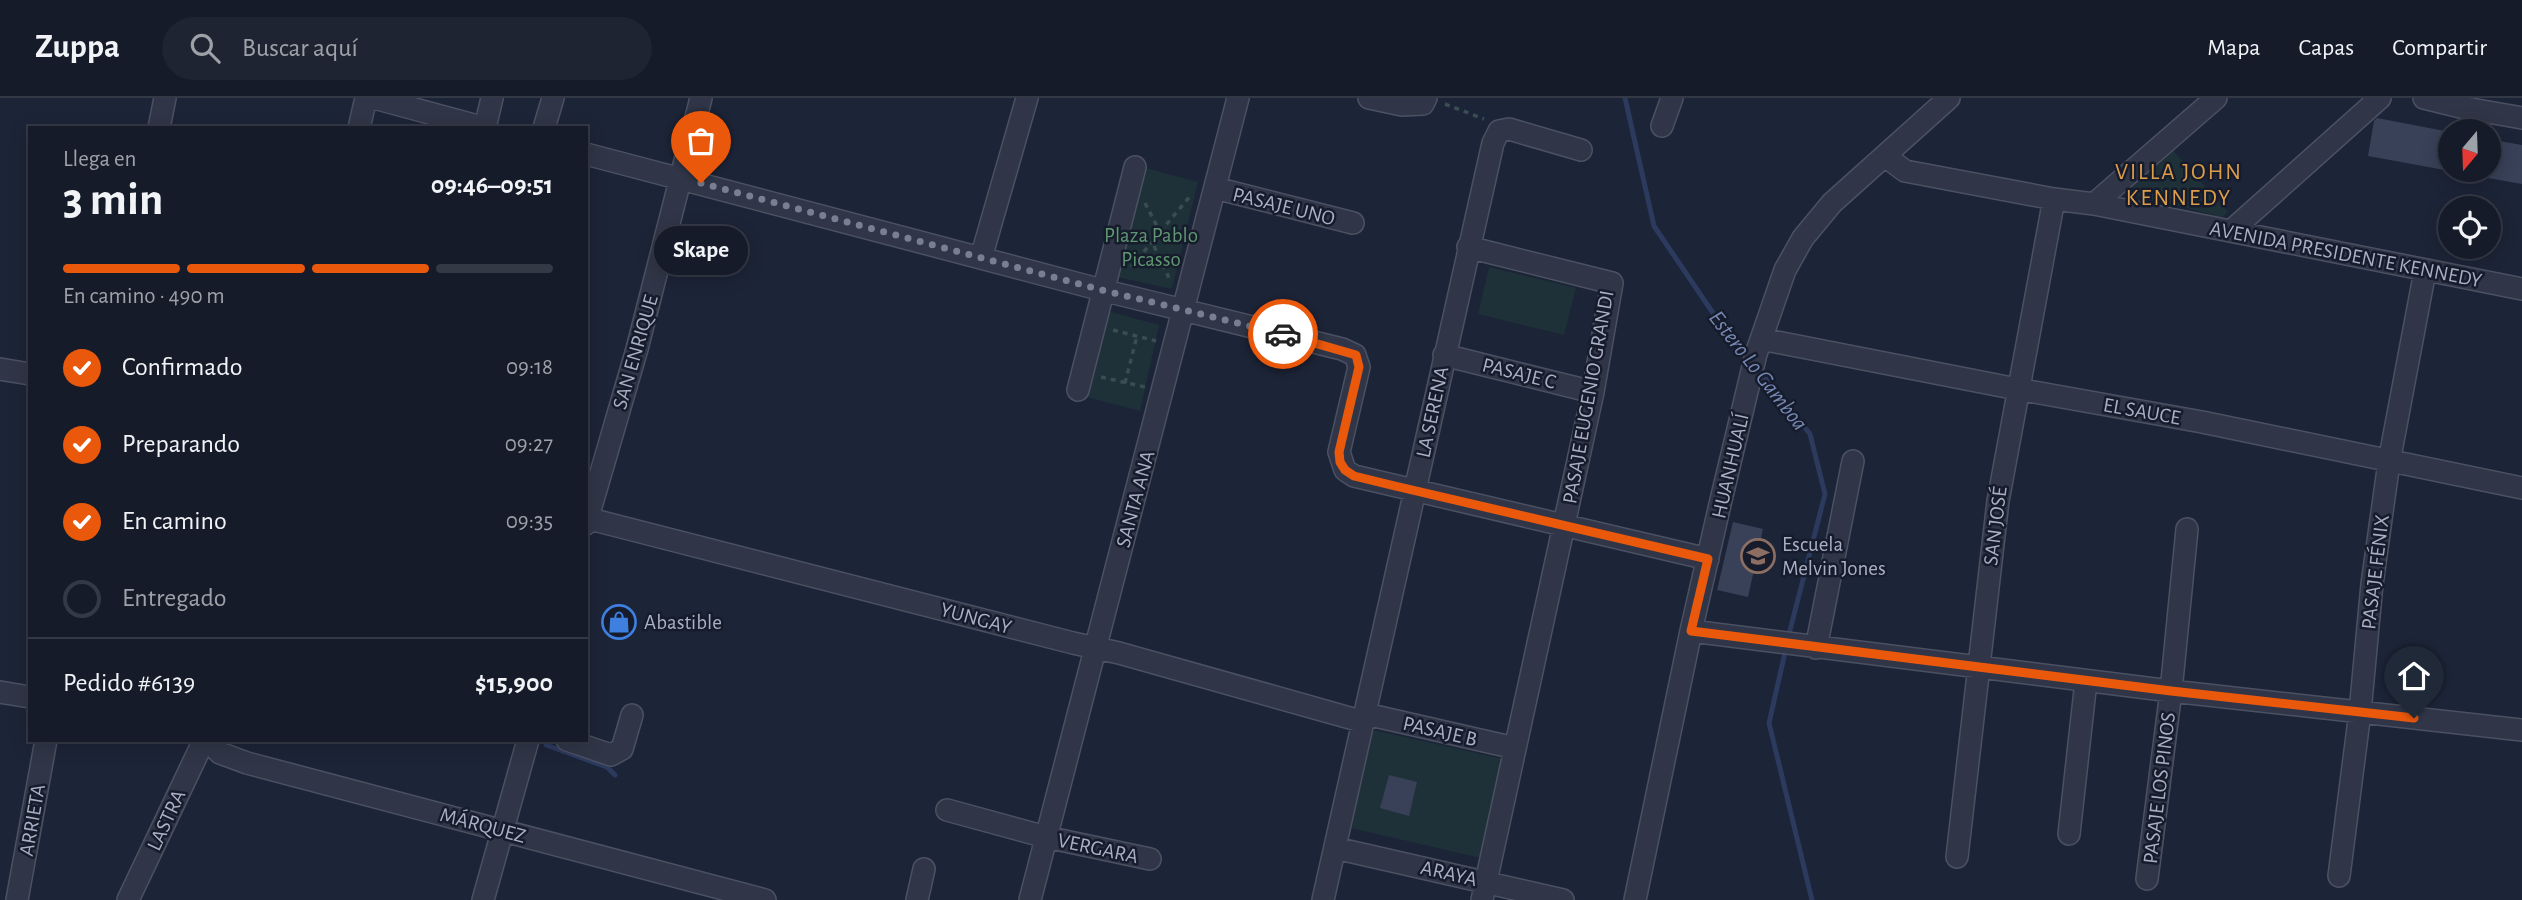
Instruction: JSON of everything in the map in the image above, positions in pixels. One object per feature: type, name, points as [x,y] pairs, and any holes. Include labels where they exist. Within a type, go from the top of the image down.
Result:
[{"type":"street","points":[[159,126],[165,98]]},
{"type":"street","points":[[359,126],[366,98]]},
{"type":"street","points":[[374,98],[478,126]]},
{"type":"street","points":[[485,126],[492,98]]},
{"type":"street","points":[[545,126],[553,98]]},
{"type":"street","name":"SAN ENRIQUE","points":[[588,517],[637,349],[701,98]]},
{"type":"street","points":[[981,258],[1027,98]]},
{"type":"street","name":"SANTA ANA","points":[[1030,900],[1238,98]]},
{"type":"street","points":[[1369,98],[1402,106],[1430,101]]},
{"type":"street","points":[[1662,125],[1672,98]]},
{"type":"street","points":[[2094,204],[2216,98]]},
{"type":"street","points":[[2231,231],[2380,98]]},
{"type":"street","points":[[2424,98],[2467,103],[2522,118]]},
{"type":"street","name":"HUANHUALÍ","points":[[1635,900],[1691,631],[1758,346],[1785,270],[1803,238],[1832,203],[1885,156],[1937,101]]},
{"type":"street","points":[[1499,131],[1509,130],[1581,150]]},
{"type":"street","name":"LA SERENA","points":[[1323,900],[1468,247],[1493,143],[1499,131]]},
{"type":"street","points":[[588,154],[1102,290],[1342,349],[1356,355],[1359,367],[1339,452],[1340,462],[1345,470],[1354,476],[1708,559]]},
{"type":"street","name":"AVENIDA PRESIDENTE KENNEDY","points":[[1885,156],[1905,171],[2094,204],[2522,289]]},
{"type":"street","points":[[1080,381],[1133,172]]},
{"type":"street","name":"PASAJE UNO","points":[[1215,188],[1353,223]]},
{"type":"street","name":"SAN JOSÉ","points":[[1957,857],[1998,501],[2054,199]]},
{"type":"street","name":"PASAJE EUGENIO GRANDI","points":[[1468,247],[1612,283],[1593,392],[1484,891]]},
{"type":"street","name":"PASAJE FÉNIX","points":[[2339,876],[2360,712],[2372,584],[2389,462],[2426,271]]},
{"type":"street","name":"EL SAUCE","points":[[1758,346],[2202,422],[2522,488]]},
{"type":"street","name":"PASAJE C","points":[[1444,355],[1593,392]]},
{"type":"street","points":[[0,369],[28,374]]},
{"type":"street","points":[[1811,648],[1853,461]]},
{"type":"street","name":"YUNGAY","points":[[588,520],[1096,647],[1365,718]]},
{"type":"street","name":"PASAJE LOS PINOS","points":[[2147,879],[2171,691],[2187,529]]},
{"type":"street","points":[[1691,631],[2086,681],[2522,730]]},
{"type":"street","points":[[2069,834],[2086,681]]},
{"type":"street","points":[[0,692],[28,697]]},
{"type":"street","points":[[573,742],[611,755],[622,749],[632,715]]},
{"type":"street","name":"PASAJE B","points":[[1365,718],[1515,748]]},
{"type":"street","name":"ARRIETA","points":[[17,900],[46,742]]},
{"type":"street","name":"LASTRA","points":[[128,900],[204,742]]},
{"type":"street","name":"MÁRQUEZ","points":[[207,742],[220,753],[247,763],[765,900]]},
{"type":"street","points":[[483,900],[527,742]]},
{"type":"street","name":"VERGARA","points":[[947,810],[1046,837],[1150,859]]},
{"type":"street","name":"ARAYA","points":[[1335,848],[1484,891],[1563,900]]},
{"type":"street","points":[[917,900],[924,869]]},
{"type":"path","points":[[1430,101],[1482,118],[1499,131]]},
{"type":"path","points":[[1133,172],[1160,232]]},
{"type":"path","points":[[1185,310],[1152,242],[1200,185],[1215,188]]},
{"type":"path","points":[[1094,325],[1175,345]]},
{"type":"path","points":[[1125,383],[1137,336]]},
{"type":"path","points":[[1080,381],[1125,383],[1163,392]]},
{"type":"green space","points":[[2170,147],[2228,212],[2222,217],[2132,194],[2135,180]]},
{"type":"green space","name":"Plaza Pablo Picasso","points":[[1142,167],[1198,182],[1172,289],[1112,276]]},
{"type":"green space","points":[[1489,267],[1576,288],[1564,335],[1478,314]]},
{"type":"green space","name":"Plaza Pablo Picasso","points":[[1104,310],[1159,325],[1140,411],[1083,396]]},
{"type":"green space","points":[[1373,730],[1503,759],[1481,858],[1351,828]]},
{"type":"building","points":[[2377,118],[2438,130],[2438,169],[2368,156],[2374,121]]},
{"type":"building","points":[[2501,141],[2522,145],[2522,184],[2501,180]]},
{"type":"building","points":[[1733,522],[1763,529],[1748,597],[1717,590]]},
{"type":"building","points":[[1389,775],[1417,782],[1409,816],[1380,808]]},
{"type":"waterway","name":"Estero Lo Gamboa","points":[[1625,98],[1654,226],[1715,316],[1749,358]]},
{"type":"waterway","name":"Estero Lo Gamboa","points":[[1758,369],[1810,434],[1825,494],[1788,638]]},
{"type":"waterway","name":"Estero Lo Gamboa","points":[[1786,648],[1769,723],[1812,900]]},
{"type":"waterway","points":[[546,745],[607,767],[615,775]]},
{"type":"way so far","points":[[701,183],[1102,290],[1283,334]]},
{"type":"place","name":"Skape","points":[[701,183]]},
{"type":"place","name":"Escuela Melvin Jones","points":[[1758,556]]},
{"type":"place","name":"Abastible","points":[[619,622]]},
{"type":"district","name":"VILLA JOHN KENNEDY","points":[[2179,184]]},
{"type":"route","points":[[1283,334],[1356,355],[1359,367],[1339,452],[1340,462],[1345,470],[1354,476],[1708,559],[1691,631],[2171,691],[2414,718]]}]
